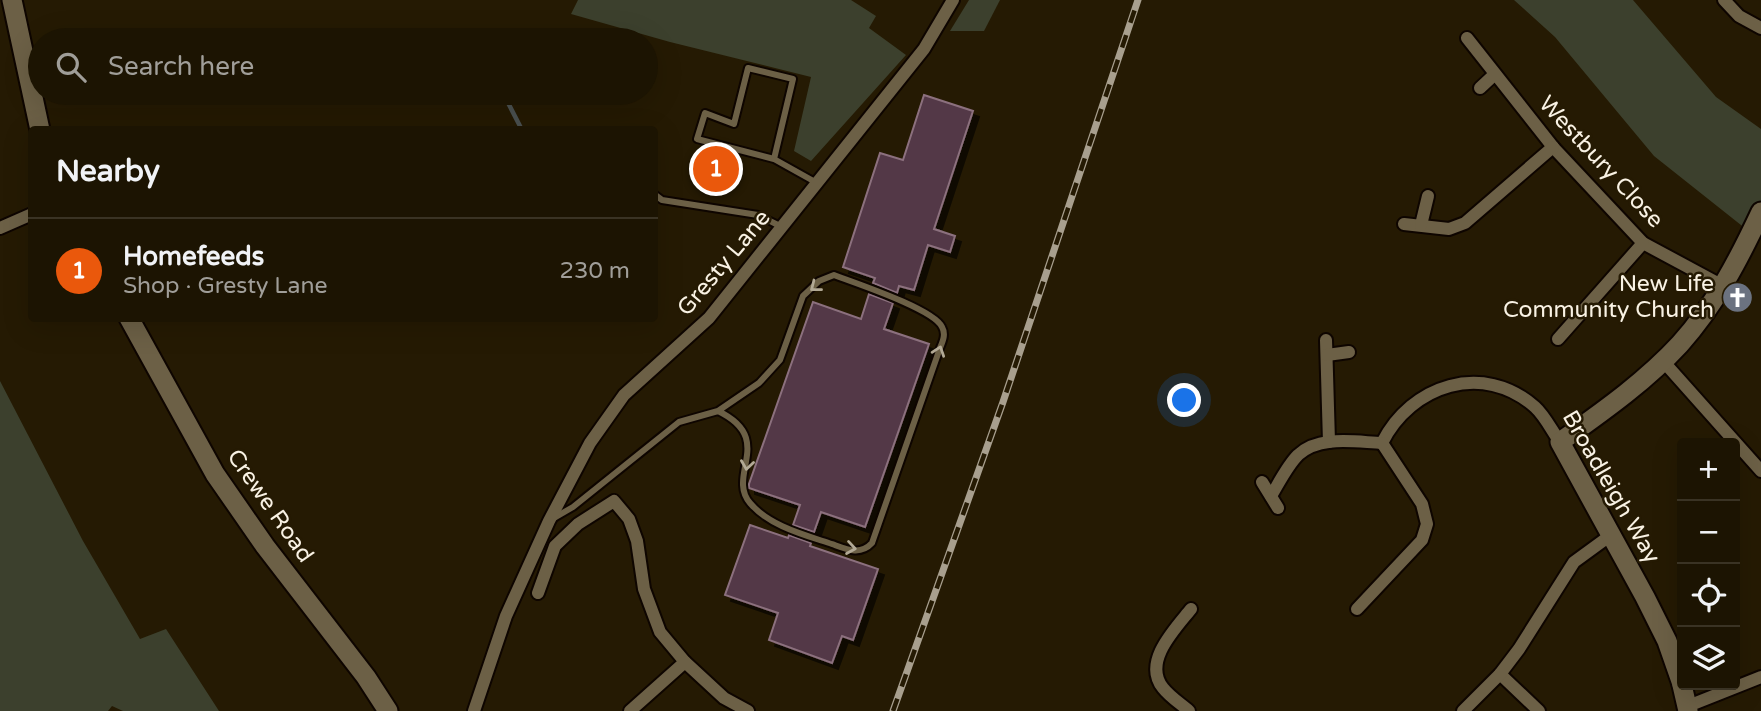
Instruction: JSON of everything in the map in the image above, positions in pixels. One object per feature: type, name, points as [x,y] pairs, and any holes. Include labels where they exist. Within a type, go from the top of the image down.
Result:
[{"type":"street","points":[[12,0],[28,80]]},
{"type":"street","name":"Gresty Lane","points":[[474,711],[506,616],[549,521],[590,443],[624,395],[709,318],[924,49],[953,0]]},
{"type":"street","points":[[1724,0],[1739,16],[1761,28]]},
{"type":"street","name":"Westbury Close","points":[[1467,38],[1553,147],[1643,243],[1723,286]]},
{"type":"street","points":[[1480,88],[1495,74]]},
{"type":"street","points":[[34,105],[39,126]]},
{"type":"street","points":[[1404,224],[1449,229],[1465,223],[1553,147]]},
{"type":"street","points":[[1421,225],[1428,196]]},
{"type":"street","points":[[1560,442],[1664,361],[1695,326],[1756,236],[1761,212]]},
{"type":"street","points":[[0,228],[28,216]]},
{"type":"street","points":[[1558,338],[1643,243]]},
{"type":"street","name":"Crewe Road","points":[[131,322],[215,474],[265,547],[366,677],[388,711]]},
{"type":"street","points":[[1326,340],[1329,442]]},
{"type":"street","points":[[1327,355],[1349,352]]},
{"type":"street","points":[[1664,361],[1761,471]]},
{"type":"street","name":"Broadleigh Way","points":[[1382,443],[1398,417],[1421,397],[1449,386],[1477,383],[1504,388],[1528,401],[1538,410],[1560,442],[1667,641],[1677,670]]},
{"type":"street","points":[[1271,496],[1298,455],[1312,446],[1329,442],[1382,443],[1422,504],[1427,524],[1422,540],[1357,609]]},
{"type":"street","points":[[1262,482],[1279,508]]},
{"type":"street","points":[[538,593],[555,546],[578,524],[614,501],[629,519],[637,541],[644,589],[660,632],[685,662],[724,698],[748,711]]},
{"type":"street","points":[[1463,711],[1500,674],[1536,624],[1574,562],[1611,535]]},
{"type":"street","points":[[1189,711],[1163,688],[1158,677],[1157,664],[1168,638],[1191,609]]},
{"type":"street","points":[[630,711],[685,662]]},
{"type":"street","points":[[1500,674],[1539,711]]},
{"type":"street","points":[[1688,708],[1761,677]]},
{"type":"street","name":"Broadleigh Way","points":[[1683,690],[1688,708]]},
{"type":"lane","points":[[774,159],[793,79],[748,68],[734,124],[705,113],[697,139],[774,159],[817,183]]},
{"type":"lane","points":[[658,197],[662,200],[758,215],[782,227]]},
{"type":"lane","points":[[549,521],[573,507],[679,422],[718,411],[759,383],[780,360],[803,296],[819,281],[834,275],[899,300],[944,328],[944,337],[872,544],[866,549],[845,549],[786,528],[749,502],[743,488],[748,452],[745,433],[736,419],[718,411]]},
{"type":"green space","points":[[578,0],[851,0],[876,16],[869,28],[906,55],[811,161],[794,151],[811,77],[658,39],[658,28],[620,28],[571,14]]},
{"type":"green space","points":[[969,0],[1000,0],[984,31],[950,31]]},
{"type":"green space","points":[[1514,0],[1633,0],[1716,97],[1761,129],[1761,236],[1751,233],[1654,156],[1555,37]]},
{"type":"green space","points":[[0,381],[83,541],[140,639],[166,629],[219,711],[123,711],[112,706],[108,711],[0,711]]},
{"type":"building","points":[[924,95],[973,111],[934,229],[955,236],[950,252],[928,245],[914,290],[899,286],[897,293],[873,283],[875,278],[843,267],[880,153],[903,160]]},
{"type":"building","points":[[869,294],[893,303],[884,329],[929,344],[865,527],[821,512],[814,532],[793,525],[800,505],[749,488],[749,484],[813,302],[861,319]]},
{"type":"building","points":[[750,525],[788,538],[789,535],[811,543],[810,546],[878,569],[853,640],[842,636],[832,663],[769,640],[778,613],[725,595]]},
{"type":"waterway","points":[[509,105],[520,126]]},
{"type":"railway","points":[[893,711],[1003,402],[1138,0]]},
{"type":"place","name":"Homefeeds","points":[[716,169]]},
{"type":"place","name":"New Life Community Church","points":[[1737,297]]}]
